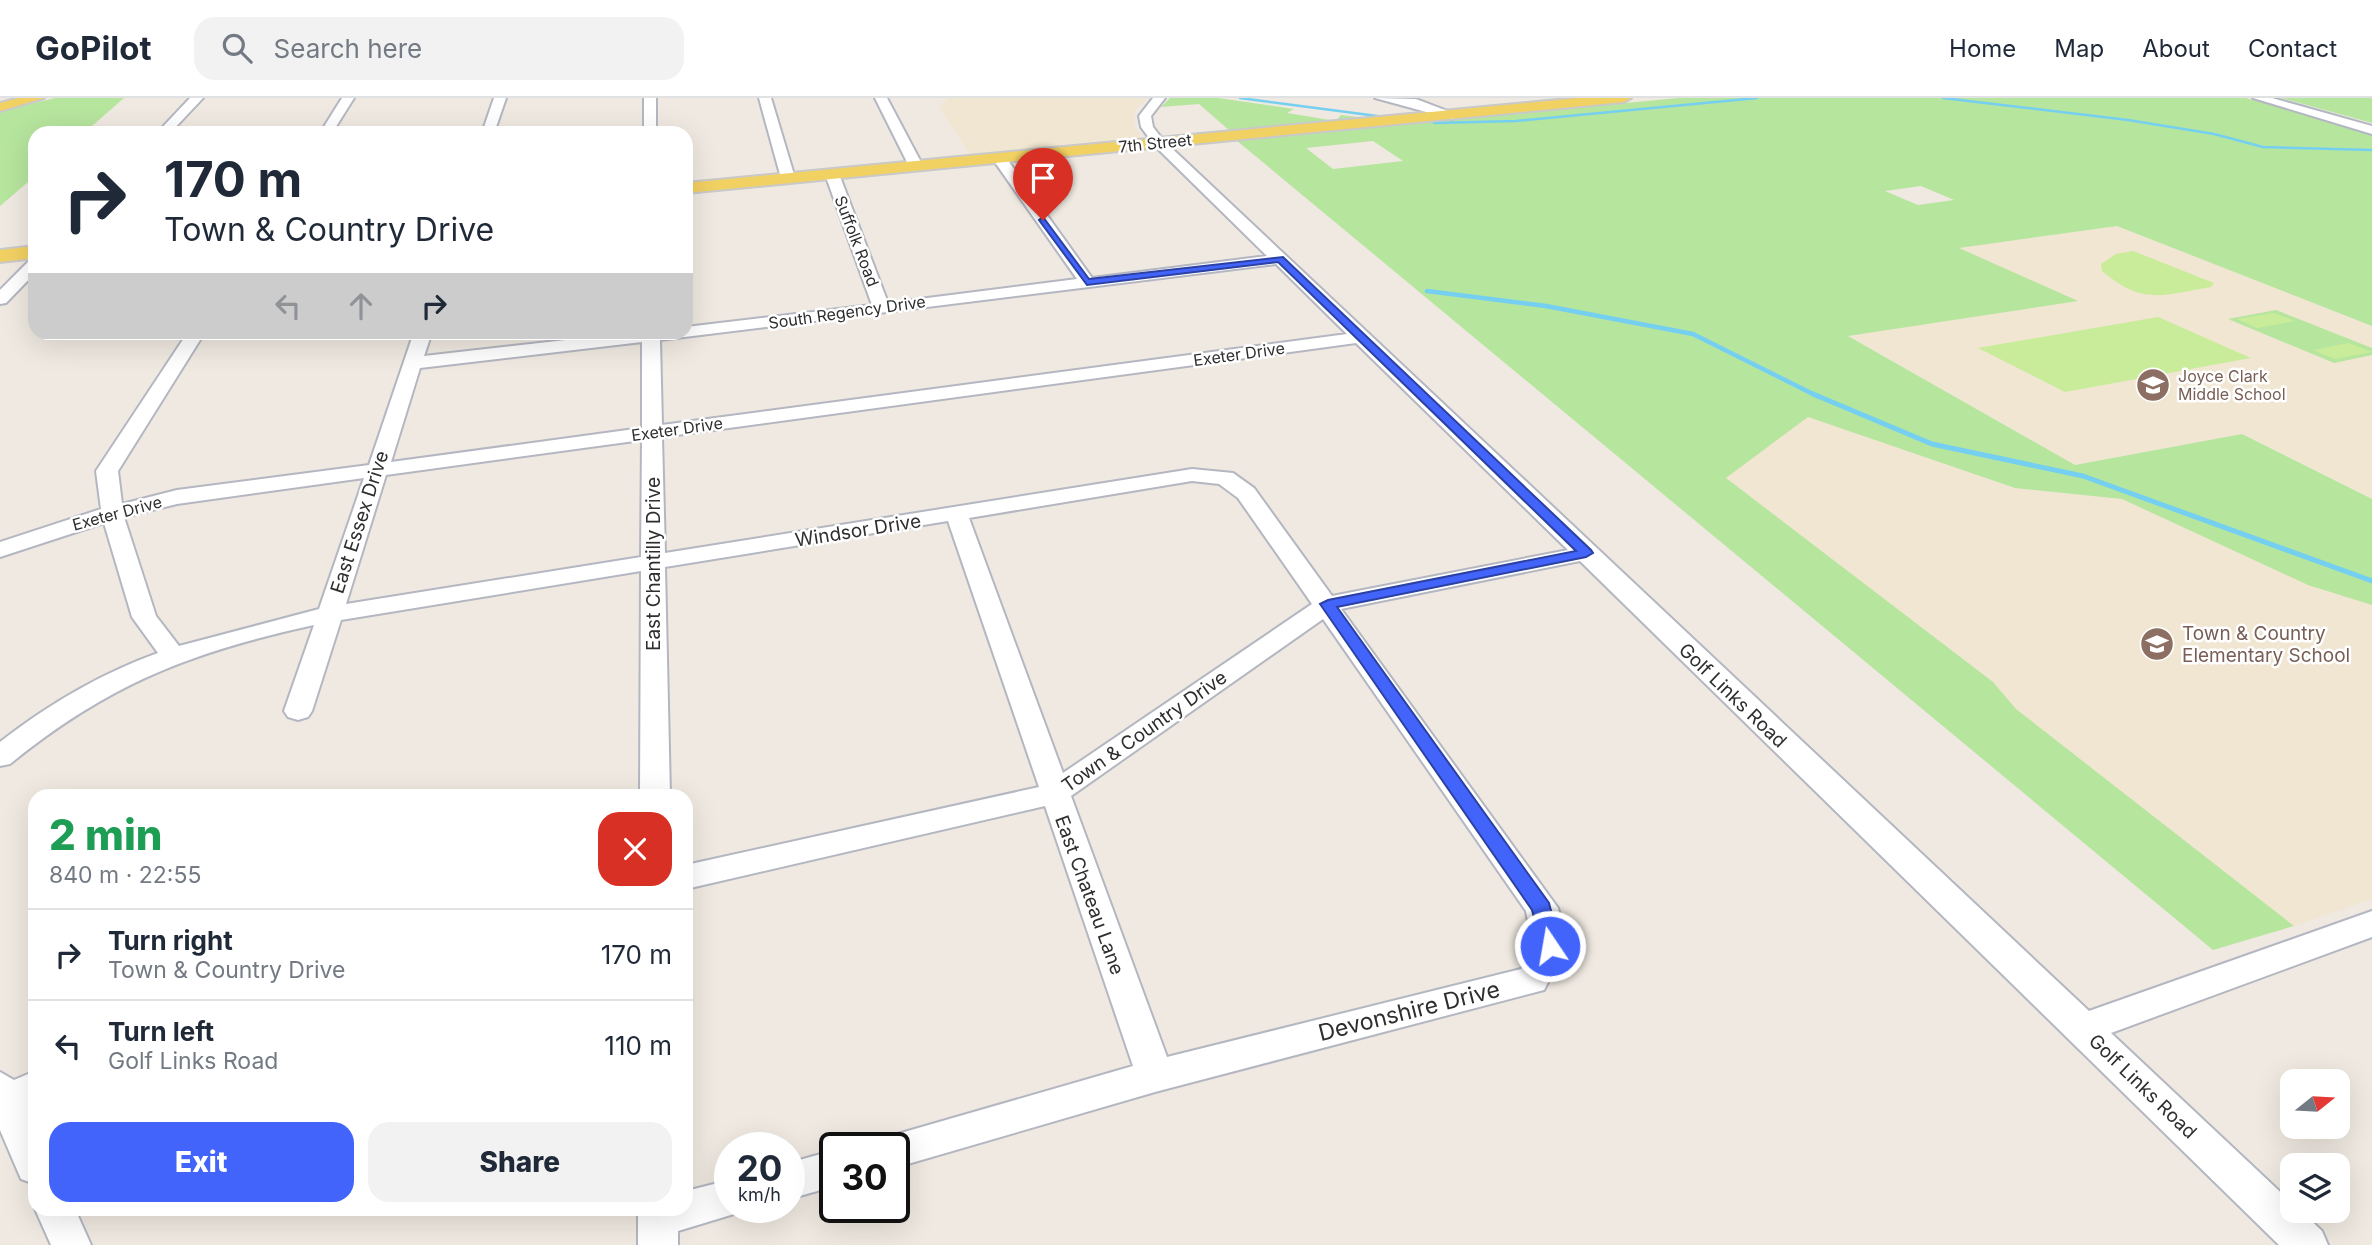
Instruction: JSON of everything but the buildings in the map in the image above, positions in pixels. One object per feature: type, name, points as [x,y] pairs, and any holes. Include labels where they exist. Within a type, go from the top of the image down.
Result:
[{"type":"main road","points":[[0,101],[12,98]]},
{"type":"main road","points":[[0,107],[37,98]]},
{"type":"main road","name":"7th Street","points":[[693,187],[1452,115],[1574,100],[1624,98]]},
{"type":"main road","points":[[0,256],[28,253]]},
{"type":"street","points":[[170,126],[197,98]]},
{"type":"street","points":[[330,126],[348,98]]},
{"type":"street","points":[[490,126],[499,98]]},
{"type":"street","points":[[650,98],[650,126]]},
{"type":"street","points":[[765,98],[788,178]]},
{"type":"street","points":[[881,98],[916,166]]},
{"type":"street","points":[[1159,98],[1145,116],[1147,127],[1159,142]]},
{"type":"street","points":[[1381,98],[1416,103],[1452,115]]},
{"type":"street","points":[[2259,98],[2372,130]]},
{"type":"street","name":"Golf Links Road","points":[[1159,142],[2308,1245]]},
{"type":"street","points":[[999,158],[1087,282]]},
{"type":"street","name":"Suffolk Road","points":[[832,174],[881,307]]},
{"type":"street","name":"South Regency Drive","points":[[693,330],[1280,259]]},
{"type":"street","points":[[0,299],[28,271]]},
{"type":"street","name":"Exeter Drive","points":[[0,550],[111,513],[177,497],[1362,337]]},
{"type":"street","points":[[173,655],[144,617],[111,513],[107,471],[192,340]]},
{"type":"street","name":"East Essex Drive","points":[[298,711],[375,469],[420,340]]},
{"type":"street","name":"South Regency Drive","points":[[413,363],[608,340]]},
{"type":"street","name":"East Chantilly Drive","points":[[651,340],[655,789]]},
{"type":"street","name":"Windsor Drive","points":[[0,757],[99,688],[173,655],[249,632],[330,614],[1192,475],[1225,478],[1246,493],[1328,604]]},
{"type":"street","name":"East Chateau Lane","points":[[957,514],[1053,794],[1155,1076]]},
{"type":"street","name":"Town & Country Drive","points":[[693,875],[1053,794],[1328,604],[1586,553]]},
{"type":"street","name":"Devonshire Drive","points":[[910,1146],[1155,1076],[1532,980],[1550,946],[1542,908],[1328,604]]},
{"type":"street","points":[[2083,1028],[2372,924]]},
{"type":"street","points":[[10,1095],[28,1146]]},
{"type":"street","points":[[693,1211],[714,1204]]},
{"type":"street","points":[[58,1216],[71,1245]]},
{"type":"street","points":[[658,1224],[680,1216]]},
{"type":"shaded area","points":[[948,98],[1147,98],[1135,110],[1134,123],[1141,138],[970,155],[939,107]]},
{"type":"shaded area","name":"Joyce Clark Middle School","points":[[2117,226],[2372,326],[2372,499],[2242,434],[2075,465],[1847,335],[2076,301],[1958,248]]},
{"type":"shaded area","name":"Town & Country Elementary School","points":[[1808,417],[2015,488],[2122,499],[2308,584],[2372,605],[2372,899],[2294,926],[2016,709],[1993,682],[1726,478]]},
{"type":"green space","points":[[55,98],[124,98],[92,126],[28,126],[28,182],[0,206],[0,111]]},
{"type":"green space","points":[[1170,98],[1218,98],[1294,109],[1287,113],[1335,121],[1230,131],[1199,104],[1161,107]]},
{"type":"green space","points":[[1678,98],[2246,98],[2372,134],[2372,326],[2117,226],[1959,248],[2078,301],[1848,336],[2075,465],[2242,434],[2372,499],[2372,605],[2308,585],[2122,499],[2015,488],[1808,417],[1726,478],[1993,682],[2016,709],[2294,926],[2213,950],[1236,140]],"holes":[[[1373,141],[1403,161],[1333,169],[1306,148]],[[1921,186],[1954,200],[1918,205],[1885,191]]]},
{"type":"green space","points":[[2281,98],[2372,98],[2372,123]]},
{"type":"green space","points":[[1341,115],[1366,118],[1336,121]]},
{"type":"green space","points":[[2133,251],[2214,283],[2211,287],[2166,295],[2142,294],[2116,282],[2102,271],[2101,264],[2116,254]]},
{"type":"green space","points":[[2276,310],[2372,348],[2372,355],[2334,363],[2228,319]]},
{"type":"green space","points":[[2274,313],[2295,321],[2257,328],[2237,319]]},
{"type":"green space","points":[[2158,317],[2251,358],[2065,392],[1978,348]]},
{"type":"green space","points":[[2349,343],[2372,352],[2335,359],[2313,350]]},
{"type":"waterway","points":[[1240,98],[1377,116]]},
{"type":"waterway","points":[[1434,123],[1516,121],[1757,98]]},
{"type":"waterway","points":[[1943,98],[2128,120],[2214,134],[2263,147],[2372,150]]},
{"type":"waterway","points":[[1427,291],[1546,306],[1693,334],[1813,394]]},
{"type":"waterway","points":[[1813,394],[1932,444],[2083,476],[2372,581]]},
{"type":"waterway","points":[[1813,394],[1817,396]]},
{"type":"place","name":"Joyce Clark Middle School","points":[[2153,385]]},
{"type":"place","name":"Town & Country Elementary School","points":[[2157,644]]},
{"type":"route","points":[[1043,220],[1087,282],[1280,259],[1586,553],[1328,604],[1542,908],[1550,946]]}]
